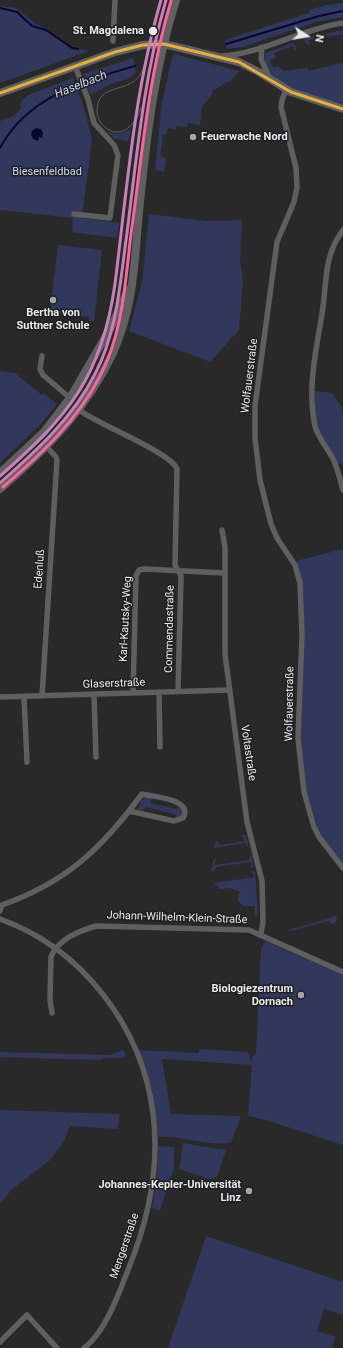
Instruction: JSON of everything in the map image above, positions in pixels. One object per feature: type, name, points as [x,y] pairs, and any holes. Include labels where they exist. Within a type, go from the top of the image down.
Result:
[{"type":"street","points":[[113,41],[115,0]]},
{"type":"street","points":[[0,489],[47,447],[79,410],[110,359],[122,327],[133,287],[149,117],[164,44],[176,0]]},
{"type":"street","points":[[219,56],[234,55],[317,29],[343,23]]},
{"type":"street","points":[[0,93],[125,49],[146,44],[164,44],[219,56],[247,65],[286,90],[343,109]]},
{"type":"street","points":[[262,47],[261,59],[269,78]]},
{"type":"street","points":[[74,214],[110,218],[118,155],[114,145],[94,122],[84,87],[75,66]]},
{"type":"street","name":"Wolfauerstraße","points":[[286,90],[281,107],[296,168],[297,187],[294,202],[280,231],[276,248],[255,406],[255,438],[260,480],[271,524],[277,538],[295,564],[300,583],[302,635],[298,738],[304,792],[314,827],[319,837],[343,868]]},
{"type":"street","points":[[343,230],[333,246],[324,280],[324,299],[314,354],[312,386],[316,432],[334,461],[343,490]]},
{"type":"street","points":[[0,473],[44,432],[70,398],[125,298],[134,266]]},
{"type":"street","points":[[113,322],[122,327]]},
{"type":"street","points":[[42,356],[40,369],[43,375],[70,398]]},
{"type":"street","name":"Commendastraße","points":[[79,410],[93,419],[162,454],[176,465],[178,475],[175,565],[181,576],[178,692]]},
{"type":"street","name":"Edenluß","points":[[42,696],[57,460],[47,447]]},
{"type":"street","name":"Voltastraße","points":[[222,530],[225,539],[225,648],[229,690],[247,822],[262,881],[263,922],[260,933]]},
{"type":"street","name":"Karl-Kautsky-Weg","points":[[133,693],[136,576],[138,570],[178,571]]},
{"type":"street","points":[[178,571],[224,573]]},
{"type":"street","name":"Glaserstraße","points":[[0,697],[229,690]]},
{"type":"street","points":[[159,692],[160,747]]},
{"type":"street","points":[[94,694],[96,757]]},
{"type":"street","points":[[24,697],[27,762]]},
{"type":"street","points":[[0,911],[2,905],[35,893],[76,866],[104,841],[142,794],[179,802],[184,806],[185,812],[183,818],[174,822],[129,811]]},
{"type":"street","points":[[0,919],[29,931],[57,948],[51,957],[50,1000],[52,1013]]},
{"type":"street","name":"Johann-Wilhelm-Klein-Straße","points":[[57,948],[76,933],[96,926],[107,925],[249,930],[260,933],[343,972]]},
{"type":"street","name":"Mengerstraße","points":[[57,948],[81,970],[99,990],[118,1017],[134,1047],[145,1077],[153,1114],[155,1153],[153,1183],[143,1228],[124,1280],[98,1332],[84,1348]]},
{"type":"street","points":[[0,1342],[27,1315],[58,1348]]},
{"type":"green space","points":[[343,3],[343,17],[316,22],[243,47],[227,49],[225,40],[309,13],[309,10],[326,5]]},
{"type":"green space","points":[[0,6],[16,8],[72,48],[89,51],[0,83]]},
{"type":"green space","points":[[343,30],[343,34],[309,40],[310,46],[305,43],[305,39],[307,38]]},
{"type":"green space","points":[[293,43],[297,47],[295,51],[293,46],[274,53],[276,58],[270,60],[273,68],[278,66],[284,71],[307,68],[308,71],[343,63],[343,106],[307,95],[281,82],[272,74],[266,64],[265,53]]},
{"type":"green space","points":[[174,54],[239,71],[230,82],[229,81],[212,91],[213,93],[202,107],[200,125],[188,123],[187,127],[176,126],[176,130],[168,128],[166,134],[163,135],[160,156],[166,158],[164,172],[155,170],[162,103],[172,57]]},
{"type":"green space","points":[[133,58],[136,72],[133,75],[128,79],[111,84],[90,95],[83,74]]},
{"type":"green space","name":"Biesenfeldbad","points":[[73,78],[83,105],[92,139],[82,218],[119,223],[117,238],[72,232],[73,218],[0,210],[0,121],[12,117],[21,109],[20,105],[22,100],[28,95]]},
{"type":"green space","points":[[131,130],[128,141],[115,139],[107,132],[117,134]]},
{"type":"green space","points":[[149,214],[206,221],[242,220],[240,260],[243,281],[239,330],[210,362],[129,331],[142,282]]},
{"type":"green space","points":[[58,245],[102,250],[94,321],[89,321],[89,317],[50,313]]},
{"type":"green space","points":[[0,371],[15,373],[42,395],[44,393],[57,404],[39,426],[0,463]]},
{"type":"green space","points":[[315,391],[332,393],[341,406],[343,415],[343,463],[338,464],[318,429],[315,413]]},
{"type":"green space","points":[[343,549],[343,864],[320,835],[306,790],[300,745],[301,576],[296,561]]},
{"type":"green space","points":[[148,797],[153,798],[150,803],[177,809],[181,804],[183,807],[181,816],[173,820],[177,815],[146,807],[142,811],[137,810],[142,800]]},
{"type":"green space","points":[[242,835],[246,835],[249,848],[245,843],[213,848],[217,840],[220,845],[245,841]]},
{"type":"green space","points":[[251,854],[254,867],[251,868],[252,862],[216,867],[214,873],[211,870],[214,859],[216,859],[214,865],[249,860]]},
{"type":"green space","points":[[251,871],[255,871],[258,916],[255,916],[255,906],[243,906],[238,901],[238,895],[241,892],[231,888],[220,889],[214,883],[255,877]]},
{"type":"green space","points":[[330,914],[337,917],[336,922],[333,924],[328,921],[290,931],[288,930],[334,917]]},
{"type":"green space","points":[[265,941],[343,975],[343,1145],[266,1120],[248,1116],[252,1065],[162,1059],[171,1114],[241,1116],[231,1142],[207,1143],[158,1137],[156,1116],[149,1080],[139,1050],[199,1053],[199,1049],[248,1052],[252,1064],[252,1057],[256,1053],[261,949]]},
{"type":"green space","points":[[123,1050],[126,1055],[123,1058],[104,1058],[101,1060],[0,1057],[0,1052],[110,1055]]},
{"type":"green space","points":[[0,1110],[120,1114],[117,1129],[70,1126],[63,1143],[49,1161],[11,1190],[0,1204]]},
{"type":"green space","points":[[183,1143],[226,1150],[217,1177],[209,1179],[179,1169]]},
{"type":"green space","points":[[158,1146],[174,1147],[174,1168],[160,1211],[152,1208],[157,1179]]},
{"type":"green space","points":[[206,1236],[343,1282],[343,1315],[324,1309],[317,1331],[335,1337],[332,1348],[168,1348]]},
{"type":"shaded area","points":[[36,128],[41,129],[43,133],[42,138],[39,137],[38,141],[33,139],[31,135],[32,131]]},
{"type":"waterway","points":[[0,8],[17,12],[32,26],[46,30],[72,48],[78,49]]},
{"type":"waterway","name":"Haselbach","points":[[226,44],[319,16],[343,11]]},
{"type":"waterway","name":"Haselbach","points":[[0,148],[11,130],[25,116],[41,104],[77,85],[135,66]]},
{"type":"tram line","points":[[141,108],[132,124],[128,128],[117,132],[111,131],[103,125],[99,120],[97,113],[98,103],[101,98],[110,91],[133,82],[138,78],[146,62]]},
{"type":"transit line","points":[[0,476],[45,434],[63,413],[78,392],[91,369],[101,344],[109,316],[115,284],[132,141],[144,70],[161,0]]},
{"type":"transit line","points":[[0,483],[53,433],[76,405],[95,374],[109,340],[120,287],[147,86],[158,29],[166,0]]},
{"type":"transit line","points":[[3,487],[44,450],[80,409],[99,378],[113,344],[125,289],[142,146],[151,88],[163,30],[171,1]]},
{"type":"transit line","points":[[0,93],[115,52],[143,45],[164,44],[239,62],[291,92],[343,109]]},
{"type":"place","name":"St. Magdalena","points":[[153,31]]},
{"type":"place","name":"Feuerwache Nord","points":[[193,137]]},
{"type":"place","name":"Bertha von Suttner Schule","points":[[53,300]]},
{"type":"place","name":"Biologiezentrum Dornach","points":[[301,995]]},
{"type":"place","name":"Johannes-Kepler-Universität Linz","points":[[249,1191]]}]
